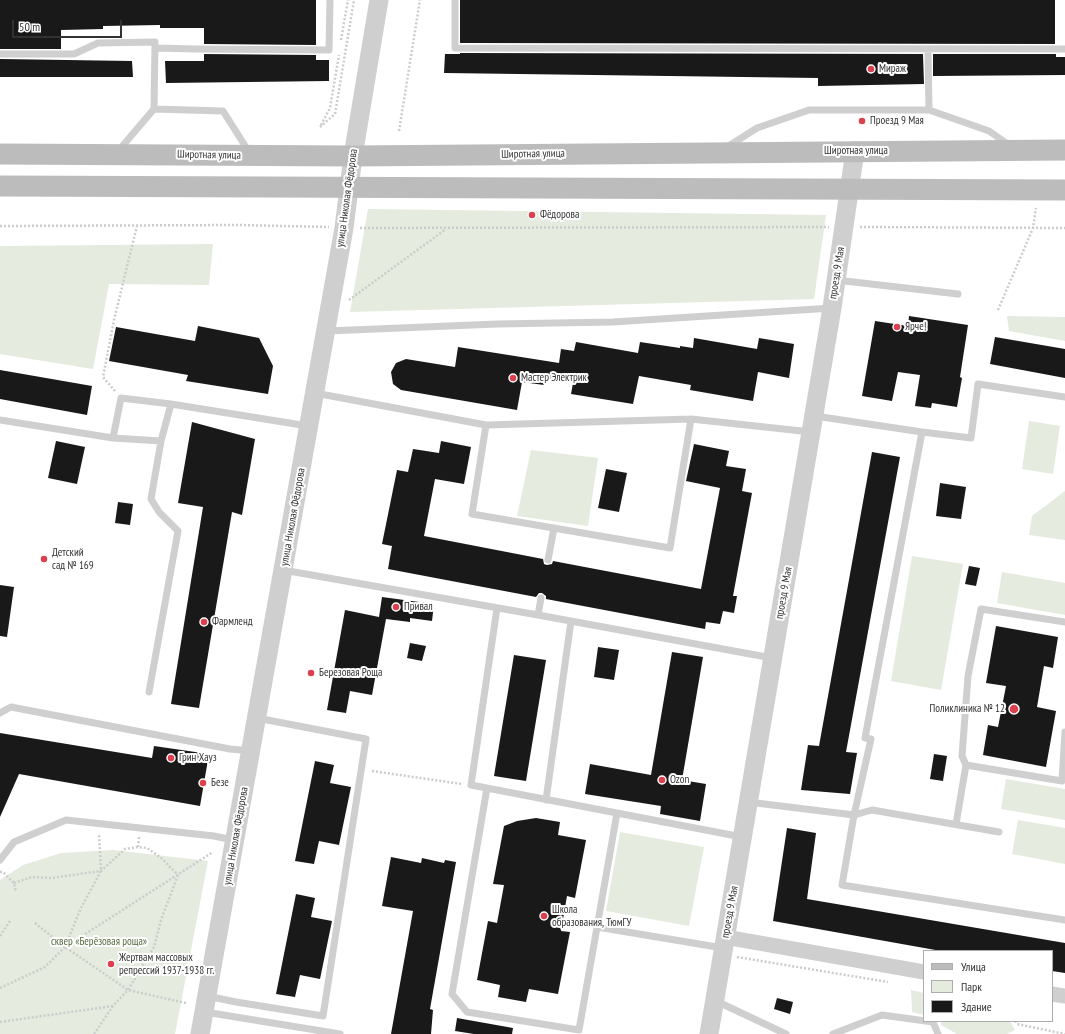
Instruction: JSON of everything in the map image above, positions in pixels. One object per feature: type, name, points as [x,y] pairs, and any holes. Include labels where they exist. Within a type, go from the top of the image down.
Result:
[{"type":"main road","name":"Широтная улица","points":[[0,154],[353,156],[1065,150]]},
{"type":"main road","points":[[0,186],[1065,190]]},
{"type":"street","name":"улица Николая Фёдорова","points":[[200,1034],[344,228],[353,156],[379,0]]},
{"type":"street","name":"проезд 9 Мая","points":[[709,1034],[832,308],[855,151]]},
{"type":"street","points":[[724,947],[923,972]]},
{"type":"street","points":[[1053,994],[1065,996]]},
{"type":"lane","points":[[155,48],[329,50],[330,0]]},
{"type":"lane","points":[[455,0],[455,48],[1065,49]]},
{"type":"lane","points":[[0,54],[74,54],[98,43],[155,42],[154,109],[116,154]]},
{"type":"lane","points":[[928,49],[928,110]]},
{"type":"lane","points":[[154,109],[223,112],[252,155]]},
{"type":"lane","points":[[719,152],[757,128],[809,110],[928,110],[989,131],[1017,150]]},
{"type":"lane","points":[[836,280],[958,294]]},
{"type":"lane","points":[[326,331],[497,324],[613,322],[832,308]]},
{"type":"lane","points":[[314,393],[486,425],[691,419],[812,424],[922,432],[971,438],[978,384],[1065,398]]},
{"type":"lane","points":[[113,438],[121,398],[171,404],[309,426]]},
{"type":"lane","points":[[149,692],[178,531],[159,512],[151,499],[161,441],[171,404]]},
{"type":"lane","points":[[486,425],[472,514],[670,548],[691,419]]},
{"type":"lane","points":[[0,420],[113,438],[161,441]]},
{"type":"lane","points":[[922,432],[865,738],[871,739],[854,815],[842,885],[1065,920]]},
{"type":"lane","points":[[548,560],[554,528]]},
{"type":"lane","points":[[283,570],[773,658]]},
{"type":"lane","points":[[538,615],[541,598]]},
{"type":"lane","points":[[497,608],[471,785],[742,837]]},
{"type":"lane","points":[[956,824],[966,765],[962,756],[968,676],[981,609],[1065,622]]},
{"type":"lane","points":[[546,800],[571,621]]},
{"type":"lane","points":[[0,712],[11,707],[222,747],[251,751]]},
{"type":"lane","points":[[206,1004],[236,1002],[323,1016],[366,739],[257,718]]},
{"type":"lane","points":[[966,765],[1062,781],[1065,732]]},
{"type":"lane","points":[[487,788],[452,994],[467,1012],[579,1030],[617,813]]},
{"type":"lane","points":[[748,802],[854,815],[872,810],[999,832]]},
{"type":"lane","points":[[0,860],[14,842],[66,820],[214,836],[235,841]]},
{"type":"lane","points":[[598,928],[724,947]]},
{"type":"lane","points":[[714,1000],[786,1034]]},
{"type":"lane","points":[[206,1004],[340,1034]]},
{"type":"lane","points":[[833,1034],[882,1015],[923,1021]]},
{"type":"lane","points":[[933,1022],[938,1034]]},
{"type":"path","points":[[341,41],[348,0]]},
{"type":"path","points":[[340,47],[330,108],[320,127],[335,114],[354,0]]},
{"type":"path","points":[[399,131],[420,0]]},
{"type":"path","points":[[0,226],[239,226],[344,228],[1065,228]]},
{"type":"path","points":[[121,398],[103,377],[114,320],[137,226]]},
{"type":"path","points":[[349,300],[446,228]]},
{"type":"path","points":[[998,310],[1033,228]]},
{"type":"path","points":[[361,769],[471,785]]},
{"type":"path","points":[[99,824],[101,870]]},
{"type":"path","points":[[138,846],[139,841]]},
{"type":"path","points":[[65,947],[80,908],[101,870],[125,849],[138,846],[147,848],[178,875]]},
{"type":"path","points":[[0,988],[45,967],[65,947],[213,852]]},
{"type":"path","points":[[14,883],[32,877],[51,878],[101,870]]},
{"type":"path","points":[[0,872],[3,872],[14,883],[16,892]]},
{"type":"path","points":[[94,1034],[113,1006],[128,990],[154,947],[161,920],[178,875]]},
{"type":"path","points":[[0,936],[10,921]]},
{"type":"path","points":[[35,923],[65,947],[128,990],[186,1003]]},
{"type":"path","points":[[724,947],[893,983]]},
{"type":"path","points":[[0,1022],[113,1006]]},
{"type":"path","points":[[1016,1022],[1017,1024],[1065,1034]]},
{"type":"green space","points":[[368,209],[826,215],[814,299],[350,312]]},
{"type":"green space","points":[[213,244],[209,285],[109,284],[93,369],[0,354],[0,246]]},
{"type":"green space","points":[[1007,316],[1065,317],[1065,341],[1009,331]]},
{"type":"green space","points":[[1029,421],[1060,426],[1053,474],[1022,469]]},
{"type":"green space","points":[[531,450],[598,458],[588,526],[517,516]]},
{"type":"green space","points":[[1065,491],[1065,540],[1029,535],[1032,516]]},
{"type":"green space","points":[[912,556],[963,564],[941,690],[891,681]]},
{"type":"green space","points":[[1002,572],[1065,583],[1065,615],[997,603]]},
{"type":"green space","points":[[1006,779],[1065,789],[1065,820],[1001,809]]},
{"type":"green space","points":[[1018,820],[1065,828],[1065,864],[1012,854]]},
{"type":"green space","points":[[620,832],[704,847],[689,926],[606,911]]},
{"type":"green space","name":"сквер «Берёзовая роща»","points":[[113,850],[208,861],[175,1034],[0,1034],[0,880],[23,865],[61,853]]},
{"type":"green space","points":[[911,990],[923,993],[923,1015],[912,1012]]},
{"type":"green space","points":[[941,1022],[1011,1022],[1015,1030],[1007,1034],[957,1034],[941,1025]]},
{"type":"building","points":[[0,0],[316,0],[316,45],[204,44],[204,28],[160,28],[160,25],[103,26],[103,29],[61,30],[61,49],[0,49]]},
{"type":"building","points":[[460,0],[1055,0],[1055,44],[460,43]]},
{"type":"building","points":[[204,54],[316,55],[316,60],[329,60],[329,81],[166,83],[165,61],[204,61]]},
{"type":"building","points":[[445,54],[923,54],[924,84],[818,86],[818,78],[444,73]]},
{"type":"building","points":[[933,54],[1056,54],[1056,57],[1065,57],[1065,75],[933,76]]},
{"type":"building","points":[[0,59],[132,61],[133,77],[0,77]]},
{"type":"building","points":[[909,316],[968,325],[957,407],[932,403],[931,408],[915,406],[920,375],[898,372],[892,401],[862,396],[875,321],[908,326]]},
{"type":"building","points":[[198,326],[259,338],[273,366],[268,394],[186,381],[188,375],[109,361],[116,327],[195,341]]},
{"type":"building","points":[[995,337],[1065,349],[1065,378],[990,364]]},
{"type":"building","points":[[694,338],[757,349],[759,338],[794,344],[789,378],[758,372],[753,401],[690,390],[691,385],[639,376],[633,404],[571,394],[573,383],[546,379],[544,385],[522,382],[517,410],[401,390],[393,384],[391,372],[396,363],[406,359],[455,367],[458,347],[559,363],[561,349],[574,351],[576,342],[638,353],[640,342],[680,348],[680,346],[693,348]]},
{"type":"building","points":[[0,370],[92,386],[87,415],[0,399]]},
{"type":"building","points":[[192,422],[255,439],[242,515],[232,512],[199,708],[171,704],[203,507],[178,503]]},
{"type":"building","points":[[56,441],[85,447],[77,484],[48,478]]},
{"type":"building","points":[[441,441],[471,447],[464,484],[435,479],[424,536],[543,559],[544,564],[547,565],[552,564],[553,561],[701,589],[720,488],[686,481],[694,444],[729,451],[726,466],[746,469],[742,491],[752,493],[733,596],[737,596],[734,613],[723,611],[720,624],[706,622],[705,629],[546,599],[546,596],[542,593],[539,593],[536,597],[388,569],[392,546],[382,544],[397,470],[408,472],[413,449],[439,453]]},
{"type":"building","points":[[872,452],[900,457],[846,752],[857,753],[850,794],[801,790],[808,745],[819,746]]},
{"type":"building","points":[[606,469],[627,473],[619,512],[598,508]]},
{"type":"building","points":[[940,483],[966,487],[961,519],[936,516]]},
{"type":"building","points":[[118,502],[133,504],[130,525],[115,523]]},
{"type":"building","points":[[969,566],[980,568],[976,586],[965,584]]},
{"type":"building","points":[[0,585],[14,587],[7,637],[0,636]]},
{"type":"building","points":[[382,597],[434,604],[432,621],[410,618],[410,622],[386,619],[372,695],[350,691],[346,713],[327,710],[345,610],[379,617]]},
{"type":"building","points":[[996,626],[1058,637],[1053,668],[1044,666],[1037,707],[1056,711],[1046,767],[983,755],[988,725],[998,727],[1006,686],[986,683]]},
{"type":"building","points":[[410,643],[426,646],[422,661],[407,658]]},
{"type":"building","points":[[598,647],[619,650],[614,680],[594,677]]},
{"type":"building","points":[[672,652],[703,657],[682,780],[706,784],[700,821],[660,814],[661,806],[585,794],[590,764],[651,775]]},
{"type":"building","points":[[514,655],[546,660],[526,781],[494,776]]},
{"type":"building","points":[[0,733],[152,758],[154,746],[209,754],[200,806],[19,774],[0,817]]},
{"type":"building","points":[[934,754],[947,756],[943,781],[930,779]]},
{"type":"building","points":[[315,761],[334,765],[330,783],[351,787],[339,845],[319,841],[314,864],[295,861]]},
{"type":"building","points":[[536,818],[560,822],[558,835],[586,840],[575,898],[567,896],[561,931],[570,932],[558,994],[529,989],[526,1002],[498,997],[500,985],[477,980],[488,921],[497,923],[504,885],[493,884],[504,826],[517,821]]},
{"type":"building","points":[[787,828],[816,833],[807,899],[1065,943],[1065,973],[1053,971],[1053,950],[935,950],[773,921]]},
{"type":"building","points":[[391,857],[421,863],[422,858],[444,863],[445,860],[456,862],[430,1009],[433,1010],[431,1034],[391,1034],[413,911],[382,906]]},
{"type":"building","points":[[296,894],[315,898],[311,917],[332,921],[320,979],[300,975],[295,997],[276,994]]},
{"type":"building","points":[[777,998],[793,1002],[790,1014],[774,1009]]},
{"type":"building","points":[[457,1018],[513,1028],[512,1034],[474,1034],[455,1031]]},
{"type":"place","name":"Мираж","points":[[871,69]]},
{"type":"place","name":"Проезд 9 Мая","points":[[862,121]]},
{"type":"place","name":"Фёдорова","points":[[532,215]]},
{"type":"place","name":"Ярче!","points":[[897,327]]},
{"type":"place","name":"Мастер Электрик","points":[[513,378]]},
{"type":"place","name":"Детский сад № 169","points":[[44,559]]},
{"type":"place","name":"Привал","points":[[396,607]]},
{"type":"place","name":"Фармленд","points":[[204,622]]},
{"type":"place","name":"Березовая Роща","points":[[311,673]]},
{"type":"place","name":"Поликлиника № 12","points":[[1014,709]]},
{"type":"place","name":"Грин Хауз","points":[[171,758]]},
{"type":"place","name":"Ozon","points":[[662,780]]},
{"type":"place","name":"Безе","points":[[203,783]]},
{"type":"place","name":"Школа образования, ТюмГУ","points":[[544,916]]},
{"type":"place","name":"Жертвам массовых репрессий 1937-1938 гг.","points":[[111,964]]}]
